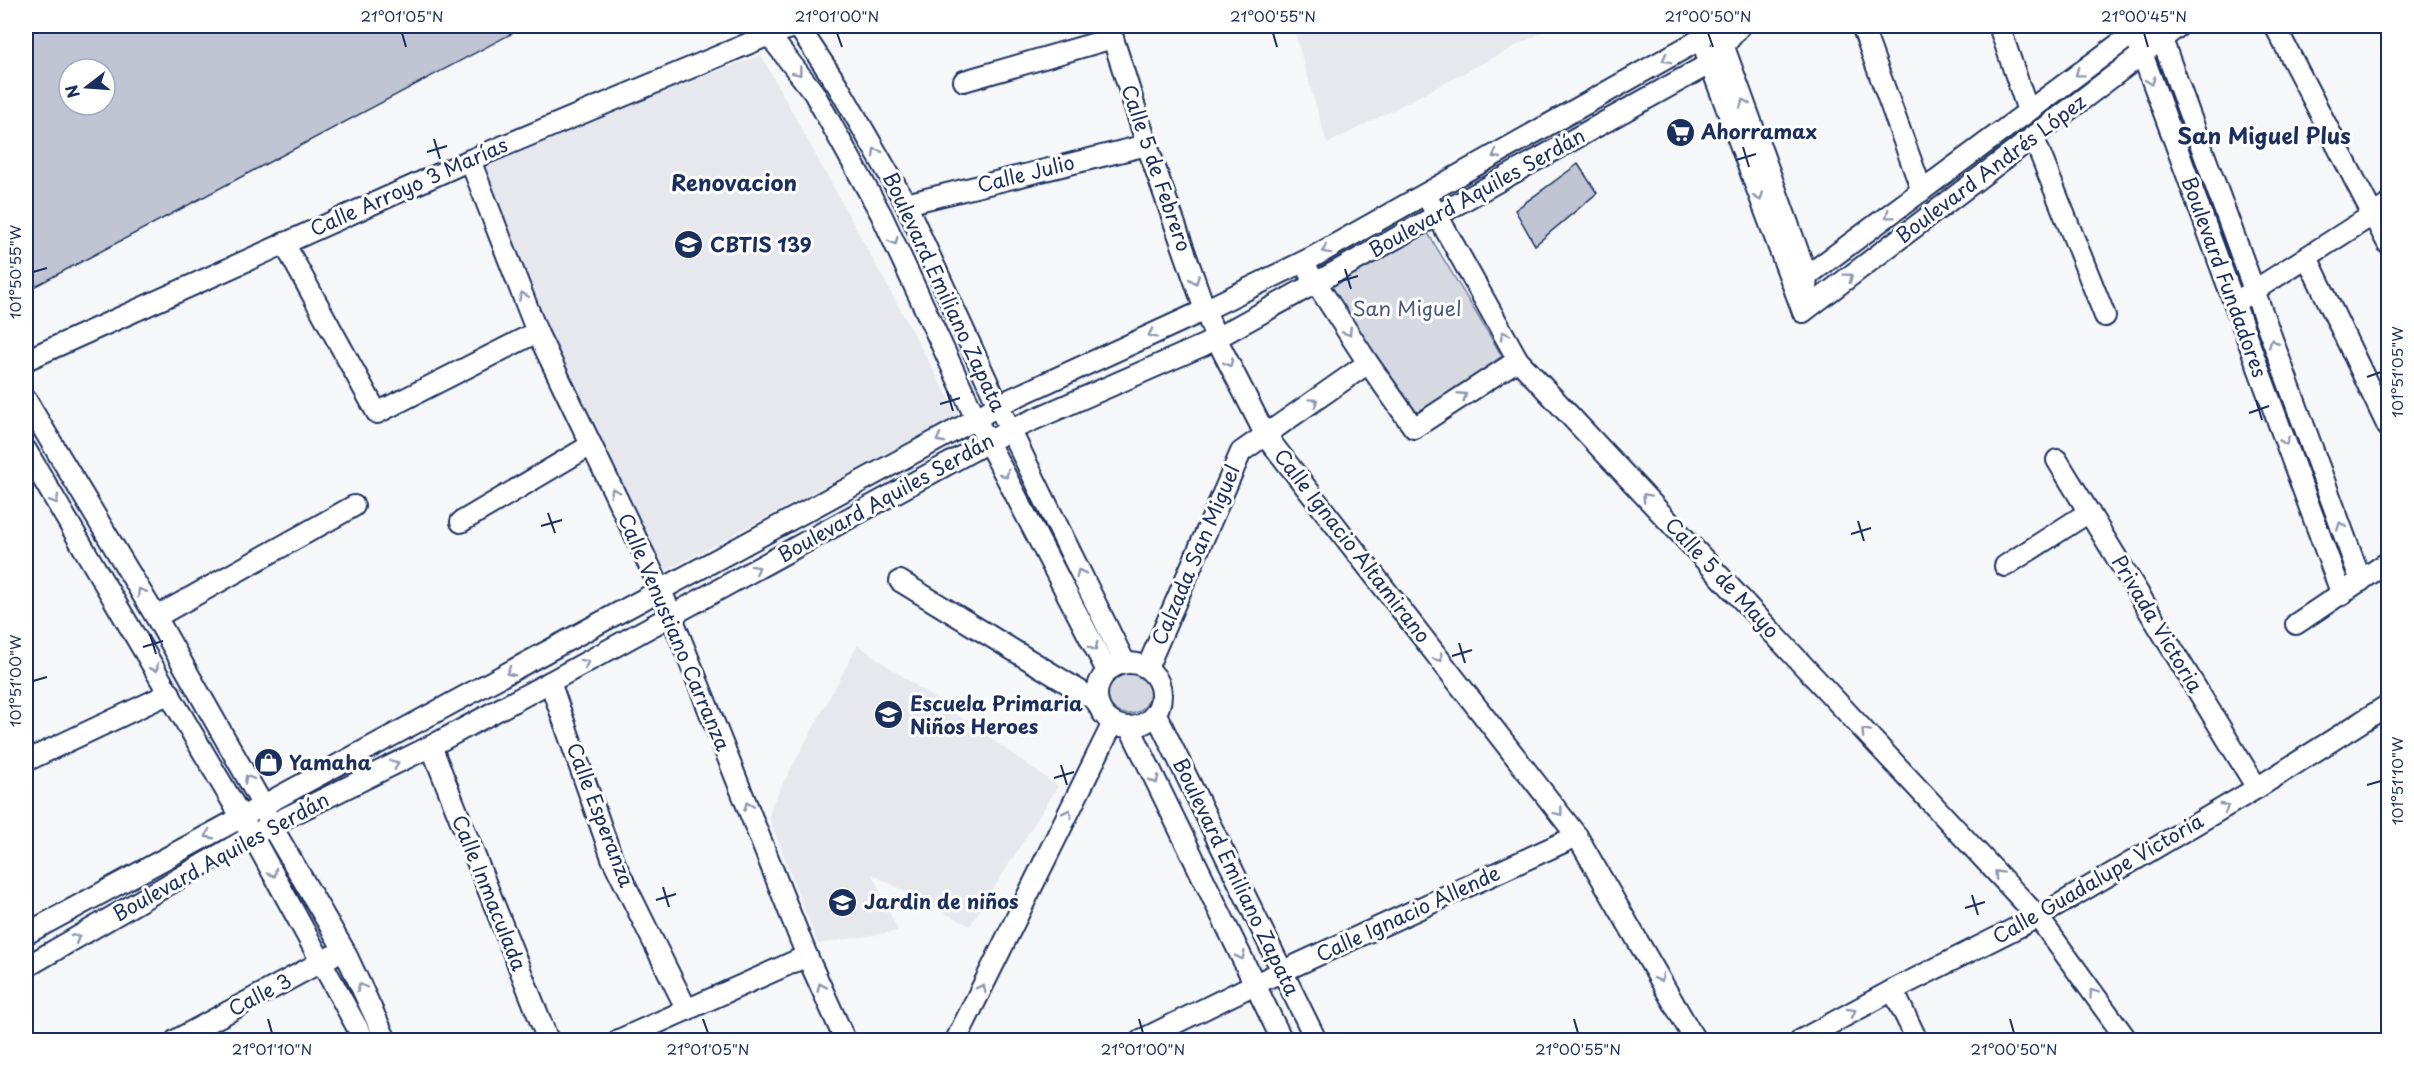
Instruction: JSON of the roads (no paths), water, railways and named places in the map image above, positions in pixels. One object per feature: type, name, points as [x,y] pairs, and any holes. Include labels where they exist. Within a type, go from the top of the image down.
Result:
[{"type":"street","name":"Calle Arroyo 3 Marías","points":[[26,360],[470,160],[766,30],[798,26]]},
{"type":"street","name":"Boulevard Emiliano Zapata","points":[[798,26],[838,86],[906,204],[1116,667]]},
{"type":"street","name":"Boulevard Aquiles Serdán","points":[[26,967],[271,825],[431,746],[988,441],[1216,338],[1709,64],[1740,26]]},
{"type":"street","points":[[1862,26],[1922,191]]},
{"type":"street","points":[[1999,26],[2028,111]]},
{"type":"street","name":"Boulevard Andrés López","points":[[1803,312],[2142,54],[2159,32],[2179,26]]},
{"type":"street","points":[[2275,26],[2381,210],[2388,244]]},
{"type":"street","name":"Boulevard Andrés López","points":[[1807,276],[2136,28]]},
{"type":"street","name":"Boulevard Fundadores","points":[[2136,28],[2142,54],[2342,595]]},
{"type":"street","name":"Boulevard Aquiles Serdán","points":[[26,934],[998,405],[1205,310],[1303,262],[1425,194],[1707,29]]},
{"type":"street","points":[[1707,29],[1724,46],[1807,276],[1803,312]]},
{"type":"street","points":[[1707,29],[1709,64],[1803,312]]},
{"type":"street","name":"Boulevard Emiliano Zapata","points":[[766,30],[814,93],[881,214],[976,419],[1116,667]]},
{"type":"street","points":[[964,81],[1111,32]]},
{"type":"street","name":"Calle 5 de Febrero","points":[[1111,32],[1147,145],[1205,310]]},
{"type":"street","name":"Boulevard Fundadores","points":[[2159,32],[2361,580]]},
{"type":"street","points":[[2033,136],[2105,316]]},
{"type":"street","name":"Calle Julio","points":[[906,204],[1147,145]]},
{"type":"street","name":"Calle Venustiano Carranza","points":[[470,160],[537,332],[672,615],[807,956],[845,1041]]},
{"type":"street","name":"Calle 5 de Mayo","points":[[1425,194],[1518,360],[2038,917],[2127,1041]]},
{"type":"street","points":[[2234,304],[2381,210]]},
{"type":"street","points":[[284,243],[377,413],[537,332]]},
{"type":"street","points":[[2307,257],[2388,427]]},
{"type":"street","points":[[1303,262],[1368,363],[1414,428],[1518,360]]},
{"type":"street","name":"Calle Ignacio Altamirano","points":[[1205,310],[1216,338],[1266,436],[1577,836],[1695,1041]]},
{"type":"street","name":"Calzada San Miguel","points":[[1147,668],[1241,452],[1368,363]]},
{"type":"street","points":[[26,400],[156,617],[262,805],[271,825],[344,950],[386,1041]]},
{"type":"street","points":[[461,522],[591,445]]},
{"type":"street","points":[[26,450],[253,837],[364,1041]]},
{"type":"street","name":"Privada Victoria","points":[[2057,460],[2257,788]]},
{"type":"street","points":[[156,617],[354,506]]},
{"type":"street","points":[[2005,566],[2089,512]]},
{"type":"street","points":[[2296,624],[2388,562]]},
{"type":"street","points":[[900,581],[1098,702]]},
{"type":"street","points":[[1136,663],[1147,668],[1156,677],[1161,689],[1161,702],[1156,714],[1140,726],[1121,725],[1103,714],[1098,702],[1097,691],[1100,680],[1116,667],[1136,663]]},
{"type":"street","name":"Calle Esperanza","points":[[550,682],[612,858],[687,1010]]},
{"type":"street","points":[[26,761],[170,693]]},
{"type":"street","name":"Calle Guadalupe Victoria","points":[[1801,1041],[1893,990],[2038,917],[2257,788],[2388,705]]},
{"type":"street","name":"Boulevard Emiliano Zapata","points":[[1156,714],[1284,971],[1316,1041]]},
{"type":"street","name":"Boulevard Emiliano Zapata","points":[[1121,725],[1255,984],[1282,1041]]},
{"type":"street","points":[[956,1041],[1121,725]]},
{"type":"street","name":"Calle Inmaculada","points":[[431,746],[548,1041]]},
{"type":"street","name":"Calle Ignacio Allende","points":[[1141,1041],[1255,984],[1577,836]]},
{"type":"street","name":"Calle 3","points":[[176,1041],[344,950]]},
{"type":"street","points":[[619,1041],[807,956]]},
{"type":"street","points":[[1893,990],[1917,1041]]},
{"type":"place","name":"Ahorramax","points":[[1680,132]]},
{"type":"place","name":"CBTIS 139","points":[[689,245]]},
{"type":"place","name":"Escuela Primaria Niños Heroes","points":[[889,715]]},
{"type":"place","name":"Yamaha","points":[[268,763]]},
{"type":"place","name":"Jardin de niños","points":[[843,902]]},
{"type":"district","name":"San Miguel Plus","points":[[2264,136]]},
{"type":"district","name":"Renovacion","points":[[734,183]]},
{"type":"park label","name":"San Miguel","points":[[1407,309]]}]
